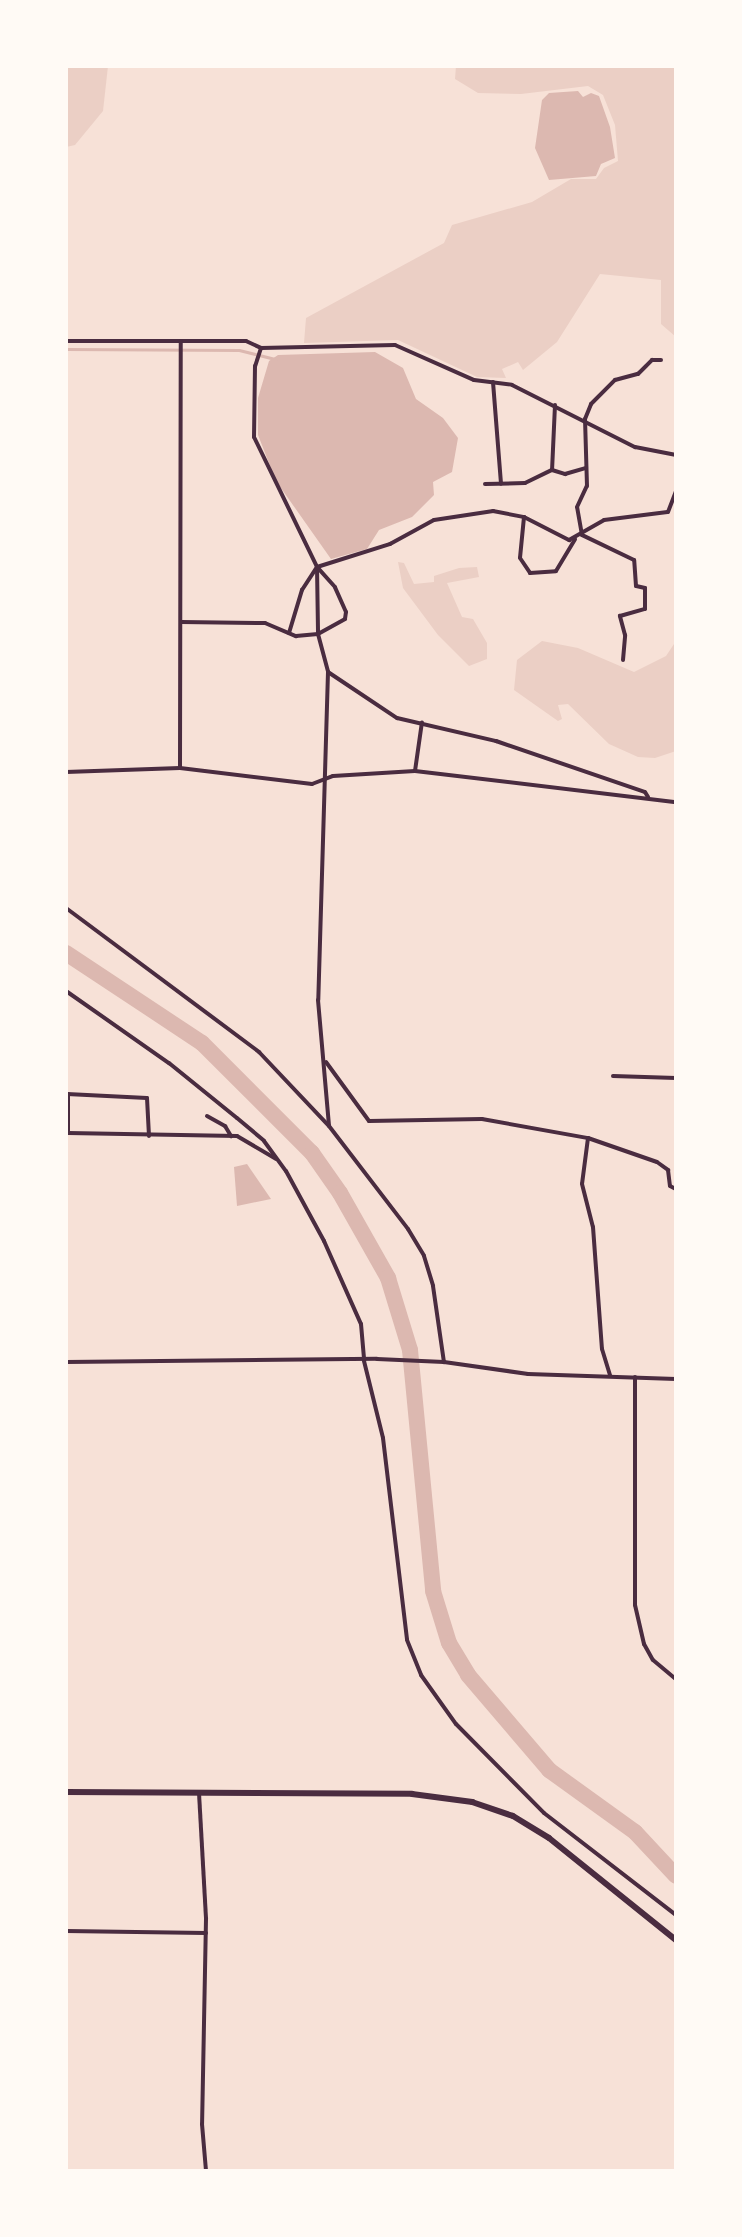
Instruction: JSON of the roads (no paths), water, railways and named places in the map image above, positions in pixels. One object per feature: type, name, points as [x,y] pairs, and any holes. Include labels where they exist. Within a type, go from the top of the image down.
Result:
[{"type":"main road","points":[[66,1792],[412,1794],[472,1802],[513,1816],[549,1838],[676,1940]]},
{"type":"street","points":[[66,341],[246,341],[261,348],[395,345],[474,380],[512,385],[585,419],[635,447],[676,455]]},
{"type":"street","points":[[180,341],[180,768]]},
{"type":"street","points":[[180,622],[264,623],[289,633],[318,634],[345,619],[346,612],[335,587],[316,567],[254,437],[255,366],[261,348]]},
{"type":"street","points":[[582,535],[577,507],[587,486],[585,419],[591,404],[615,380],[638,375],[652,360],[661,360]]},
{"type":"street","points":[[493,382],[501,484]]},
{"type":"street","points":[[552,470],[555,405]]},
{"type":"street","points":[[485,484],[525,483],[552,470],[566,474],[586,468]]},
{"type":"street","points":[[289,633],[302,590],[316,567],[390,544],[434,520],[453,515],[493,512],[524,517],[569,540],[582,535],[604,520],[668,512],[676,490]]},
{"type":"street","points":[[524,517],[520,558],[530,573],[556,571],[573,547],[575,538]]},
{"type":"street","points":[[582,535],[633,560],[636,586],[645,588],[645,609],[620,616],[625,635],[623,660]]},
{"type":"street","points":[[316,567],[318,634],[328,672],[318,990],[329,1126]]},
{"type":"street","points":[[328,672],[397,718],[496,741],[645,792],[648,797]]},
{"type":"street","points":[[415,771],[422,722]]},
{"type":"street","points":[[66,772],[180,768],[274,782],[312,784],[380,771],[415,771],[676,802]]},
{"type":"street","points":[[66,908],[259,1052],[329,1126],[408,1229],[424,1256],[433,1286],[444,1362]]},
{"type":"street","points":[[66,991],[169,1063],[264,1141],[277,1159],[306,1205],[361,1324],[364,1361],[383,1438],[407,1640],[421,1675],[456,1724],[544,1813],[676,1915]]},
{"type":"street","points":[[325,1062],[336,1071],[369,1121],[482,1119],[588,1138],[657,1162],[668,1170],[670,1186],[676,1189]]},
{"type":"street","points":[[613,1076],[676,1078]]},
{"type":"street","points":[[149,1136],[147,1098],[67,1094],[68,1133],[149,1136],[232,1136],[246,1140],[277,1159]]},
{"type":"street","points":[[207,1116],[225,1126],[232,1136]]},
{"type":"street","points":[[588,1138],[582,1184],[593,1227],[602,1349],[609,1376]]},
{"type":"street","points":[[66,1362],[364,1361],[377,1359],[436,1361],[528,1374],[676,1379]]},
{"type":"street","points":[[635,1377],[634,1605],[644,1644],[653,1660],[676,1679]]},
{"type":"street","points":[[199,1793],[206,1933],[202,2124],[206,2171]]},
{"type":"street","points":[[66,1931],[206,1933]]},
{"type":"waterway","points":[[66,349],[239,350],[276,359]]},
{"type":"waterway","points":[[66,953],[202,1043],[312,1153],[340,1193],[388,1278],[410,1350],[433,1591],[449,1643],[468,1675],[549,1770],[635,1832],[676,1876]]}]
